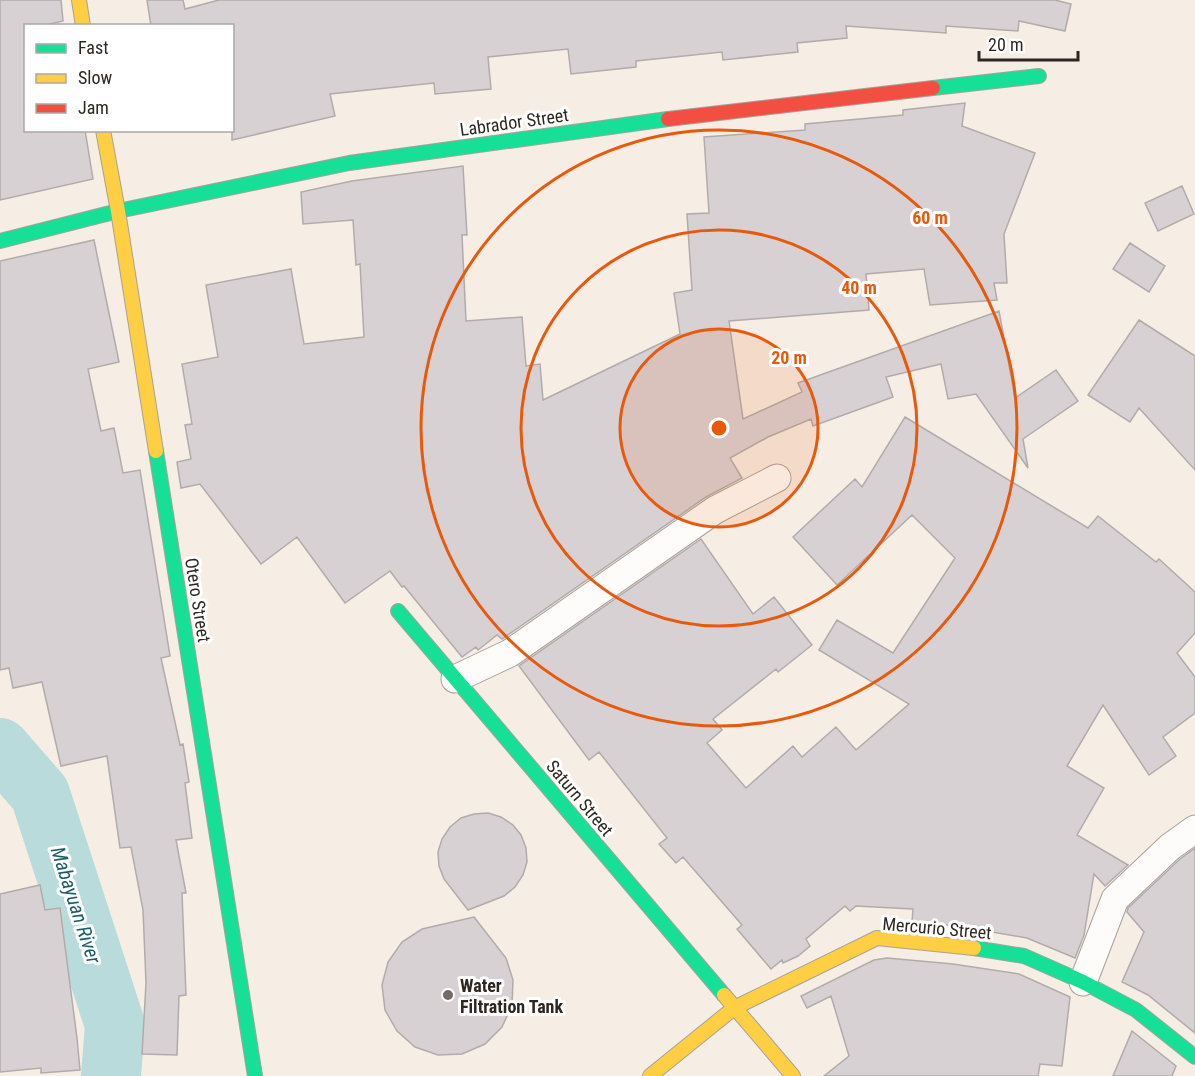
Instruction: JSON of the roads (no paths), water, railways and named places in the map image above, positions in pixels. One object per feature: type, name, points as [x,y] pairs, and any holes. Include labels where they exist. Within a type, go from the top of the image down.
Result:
[{"type":"street","points":[[79,0],[83,24]]},
{"type":"street","name":"Labrador Street","points":[[0,241],[118,211],[349,163],[709,113],[1039,76]]},
{"type":"street","name":"Otero Street","points":[[103,132],[118,211],[255,1076]]},
{"type":"street","points":[[455,679],[510,653],[715,510],[777,478]]},
{"type":"street","name":"Saturn Street","points":[[398,611],[793,1076]]},
{"type":"street","points":[[1083,981],[1115,899],[1170,847],[1195,829]]},
{"type":"street","name":"Mercurio Street","points":[[650,1076],[734,1008],[877,939],[955,945],[1024,956],[1083,981],[1136,1010],[1195,1057]]},
{"type":"waterway","name":"Mabayuan River","points":[[0,748],[40,794],[115,1025],[111,1076]]},
{"type":"place","name":"Water Filtration Tank","points":[[448,995]]}]
